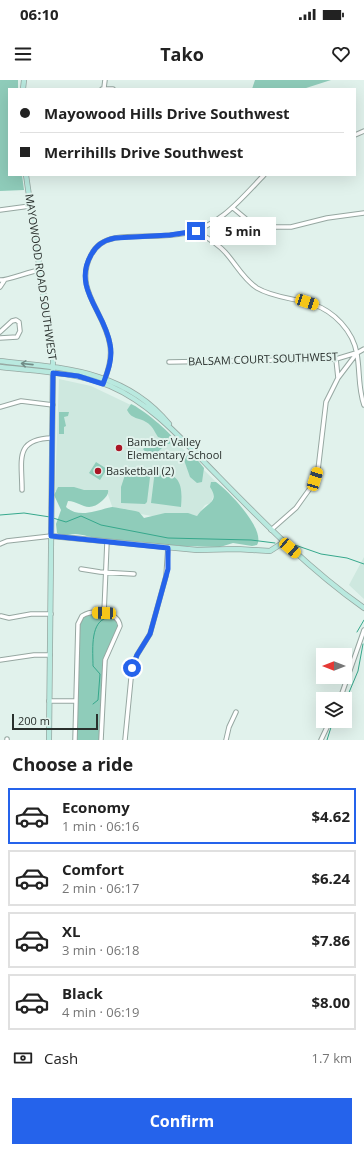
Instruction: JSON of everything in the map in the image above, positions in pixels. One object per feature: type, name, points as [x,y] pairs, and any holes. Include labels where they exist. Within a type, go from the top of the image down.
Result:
[{"type":"street","points":[[103,88],[105,80]]},
{"type":"street","name":"MAYOWOOD ROAD SOUTHWEST","points":[[26,176],[53,367],[49,740]]},
{"type":"street","points":[[103,384],[110,360],[110,345],[107,333],[88,294],[85,284],[86,264],[93,252],[102,242],[115,238],[170,235],[196,231],[233,208],[263,176]]},
{"type":"street","points":[[0,210],[30,206]]},
{"type":"street","points":[[233,208],[252,223],[267,228],[291,227],[327,218],[364,214]]},
{"type":"street","points":[[196,231],[220,247],[239,272],[256,287],[272,295],[316,305],[332,314],[346,328],[357,353],[364,405]]},
{"type":"street","points":[[0,287],[2,281],[24,273],[40,270]]},
{"type":"street","points":[[0,332],[12,320],[19,322],[20,331],[17,337],[0,338]]},
{"type":"street","points":[[271,530],[296,508],[315,479],[320,453],[326,402],[338,378],[357,353],[364,349]]},
{"type":"street","name":"BALSAM COURT SOUTHWEST","points":[[169,362],[336,359],[357,353]]},
{"type":"street","points":[[336,359],[338,378]]},
{"type":"street","points":[[0,361],[78,370],[105,378],[146,401],[166,419],[180,436],[271,530],[323,576],[364,608]]},
{"type":"street","points":[[0,367],[78,376],[103,384],[130,396],[147,408],[180,436]]},
{"type":"street","points":[[0,407],[21,401],[53,405]]},
{"type":"street","points":[[22,490],[22,459],[24,448],[36,439],[52,438]]},
{"type":"street","points":[[0,544],[7,541],[51,536],[197,550],[270,550],[284,542]]},
{"type":"street","points":[[104,613],[107,542]]},
{"type":"street","points":[[124,740],[132,668],[137,655],[150,634],[168,569],[168,548]]},
{"type":"street","points":[[81,569],[106,573],[134,574]]},
{"type":"street","points":[[75,740],[78,622],[86,614],[104,613],[114,616],[119,621],[120,631],[106,658],[101,740]]},
{"type":"street","points":[[1,616],[9,618],[31,614],[50,614]]},
{"type":"street","points":[[342,692],[364,630]]},
{"type":"street","points":[[0,660],[34,655],[50,655]]},
{"type":"street","points":[[49,701],[76,701]]},
{"type":"street","points":[[226,740],[229,727],[236,712]]},
{"type":"street","points":[[322,740],[327,728]]},
{"type":"shaded area","name":"Bamber Valley Elementary School","points":[[59,379],[91,386],[135,407],[175,441],[216,482],[211,482],[214,494],[211,503],[205,505],[197,516],[191,514],[174,520],[113,509],[107,492],[55,491]]},
{"type":"shaded area","points":[[364,557],[364,599],[349,585]]},
{"type":"green space","points":[[0,80],[18,80],[18,88],[8,88],[8,176],[22,176],[24,190],[0,191]]},
{"type":"green space","points":[[255,80],[331,80],[306,88],[252,88]]},
{"type":"green space","points":[[131,404],[142,410],[162,426],[175,441],[174,443],[168,444],[164,439],[158,437],[152,427],[143,420],[131,415],[127,410]]},
{"type":"green space","points":[[59,412],[69,412],[68,416],[64,417],[66,426],[64,427],[64,434],[59,434]]},
{"type":"green space","points":[[154,439],[162,448],[151,458],[143,449]]},
{"type":"green space","points":[[188,454],[195,457],[204,468],[202,482],[197,483],[190,477],[184,460]]},
{"type":"green space","name":"Basketball (2)","points":[[96,462],[107,469],[100,480],[89,473]]},
{"type":"green space","points":[[141,468],[151,469],[147,502],[145,504],[121,503],[121,487],[125,475]]},
{"type":"green space","points":[[155,470],[170,474],[178,481],[181,492],[181,507],[151,503]]},
{"type":"green space","points":[[211,482],[216,482],[222,487],[245,511],[256,530],[258,538],[257,545],[252,546],[233,543],[220,547],[180,546],[102,539],[78,534],[63,536],[57,533],[56,524],[61,510],[54,495],[58,487],[74,487],[84,490],[108,490],[108,494],[105,498],[93,506],[88,507],[68,501],[66,507],[71,511],[88,513],[112,507],[139,512],[144,518],[165,513],[188,513],[197,516],[213,500],[214,496],[210,487]]},
{"type":"green space","points":[[101,614],[110,616],[119,626],[103,660],[99,740],[77,740],[79,627],[83,617],[86,615]]},
{"type":"waterway","points":[[0,515],[24,513],[50,517]]},
{"type":"waterway","points":[[53,518],[66,522],[81,516],[101,525],[168,538],[251,540],[275,543]]},
{"type":"waterway","points":[[295,545],[321,554],[347,558],[364,564]]},
{"type":"waterway","points":[[93,704],[98,700],[100,674],[93,666],[93,640],[96,627],[104,619]]},
{"type":"waterway","points":[[357,632],[364,620]]},
{"type":"waterway","points":[[349,692],[358,671],[363,644]]},
{"type":"waterway","points":[[327,740],[331,728]]},
{"type":"place","name":"Bamber Valley Elementary School","points":[[119,448]]},
{"type":"place","name":"Basketball (2)","points":[[98,471]]},
{"type":"route","points":[[132,668],[137,655],[149,638],[157,604],[168,569],[168,548],[51,536],[53,373],[78,376],[103,384],[108,373],[111,351],[109,339],[99,314],[88,294],[85,284],[86,264],[97,246],[107,239],[133,236],[170,235],[196,231]]}]
